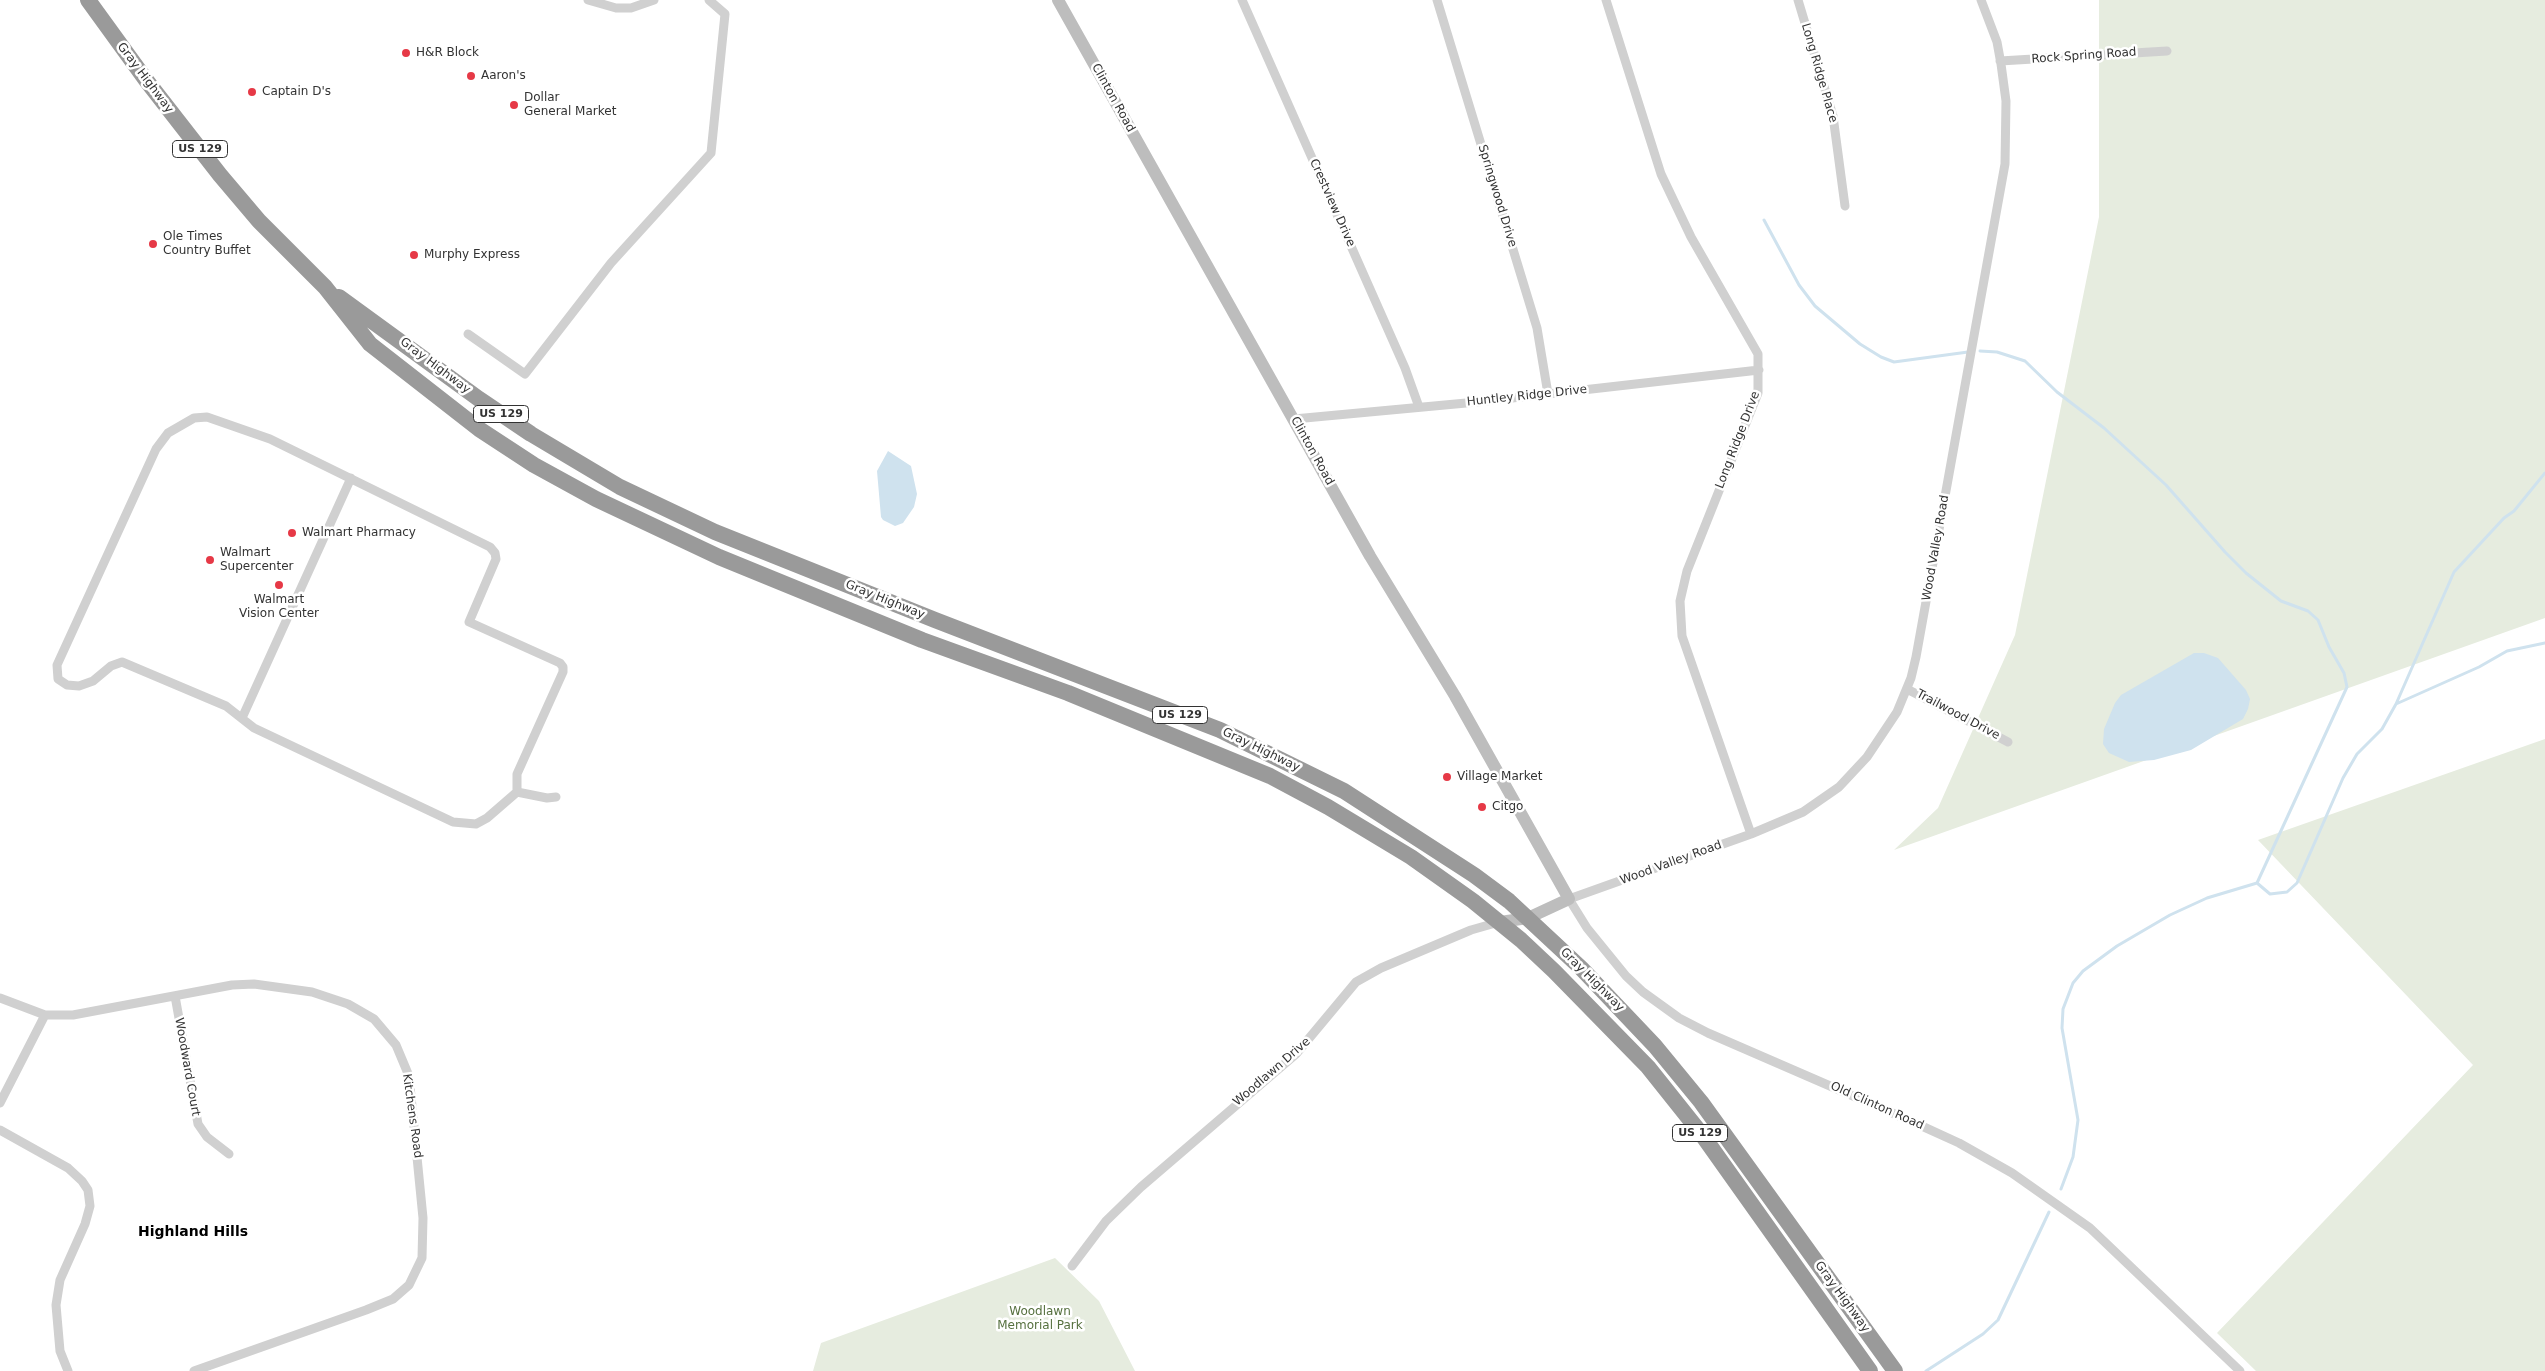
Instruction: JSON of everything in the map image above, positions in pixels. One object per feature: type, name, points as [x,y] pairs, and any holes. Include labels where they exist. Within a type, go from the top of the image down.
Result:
[{"type":"highway","name":"Gray Highway","points":[[88,0],[146,80],[220,175],[259,221],[324,287],[370,344],[413,379],[487,434],[534,465],[596,499],[728,561],[922,640],[1068,694],[1270,776],[1411,857],[1500,922],[1588,1004],[1648,1067],[1702,1136],[1870,1371]]},
{"type":"highway","name":"Gray Highway","points":[[324,287],[479,399],[531,434],[620,487],[716,532],[1236,738],[1344,791],[1474,875],[1528,918],[1581,968],[1635,1024],[1701,1102],[1895,1371]]},
{"type":"street","points":[[588,0],[616,8],[631,8],[654,0]]},
{"type":"street","points":[[468,334],[525,374],[612,263],[711,153],[725,14],[709,0]]},
{"type":"street","name":"Clinton Road","points":[[1058,0],[1370,556],[1455,696],[1569,900]]},
{"type":"street","name":"Crestview Drive","points":[[1242,0],[1405,368],[1419,406]]},
{"type":"street","name":"Springwood Drive","points":[[1437,0],[1537,328],[1548,394]]},
{"type":"street","name":"Long Ridge Drive","points":[[1606,0],[1661,174],[1691,237],[1758,354],[1758,393],[1687,571],[1680,601],[1682,636],[1752,834]]},
{"type":"street","name":"Long Ridge Place","points":[[1798,0],[1833,116],[1845,206]]},
{"type":"street","name":"Wood Valley Road","points":[[1569,900],[1752,834],[1803,812],[1839,787],[1867,757],[1885,733],[1907,689],[1916,657],[1998,208],[2006,133],[2006,101],[1997,42],[1980,0]]},
{"type":"street","name":"Rock Spring Road","points":[[2000,61],[2168,50]]},
{"type":"street","name":"Huntley Ridge Drive","points":[[1294,419],[1548,394],[1759,370]]},
{"type":"street","points":[[208,417],[270,438],[351,478],[490,548],[495,553],[496,559],[469,622],[560,663],[563,667],[563,672],[517,774],[517,792],[487,818],[476,824],[453,822],[254,728],[226,706],[122,662],[111,666],[93,681],[79,686],[68,685],[58,679],[57,665],[156,449],[168,433],[194,418],[208,417]]},
{"type":"street","points":[[242,718],[351,478]]},
{"type":"street","name":"Trailwood Drive","points":[[1907,689],[2008,742]]},
{"type":"street","points":[[517,792],[547,798],[556,797]]},
{"type":"street","points":[[1500,922],[1528,918],[1569,900]]},
{"type":"street","name":"Old Clinton Road","points":[[1569,900],[1587,928],[1626,976],[1679,1018],[1708,1033],[1921,1125],[1959,1143],[2012,1173],[2090,1228],[2240,1371]]},
{"type":"street","name":"Woodlawn Drive","points":[[1072,1266],[1106,1221],[1296,1054],[1356,982],[1390,964],[1471,930],[1500,922]]},
{"type":"street","name":"Kitchens Road","points":[[0,998],[45,1015],[73,1015],[232,985],[254,984],[312,992],[348,1004],[374,1019],[396,1045],[408,1076],[423,1218],[422,1258],[409,1285],[392,1299],[194,1371]]},
{"type":"street","name":"Woodward Court","points":[[174,996],[198,1124],[207,1137],[229,1154]]},
{"type":"street","points":[[0,1103],[45,1015]]},
{"type":"street","points":[[0,1130],[68,1168],[82,1181],[88,1190],[90,1206],[85,1224],[60,1280],[56,1305],[60,1351],[68,1371]]},
{"type":"green space","points":[[2099,0],[2545,0],[2545,618],[1894,850],[1938,808],[2015,635],[2099,217]]},
{"type":"green space","points":[[2545,739],[2545,1371],[2256,1371],[2217,1333],[2473,1065],[2258,840]]},
{"type":"green space","name":"Woodlawn Memorial Park","points":[[1055,1258],[1099,1301],[1135,1371],[813,1371],[821,1343]]},
{"type":"water","points":[[888,451],[911,466],[917,494],[914,507],[903,523],[895,526],[881,517],[877,471]]},
{"type":"water","points":[[2194,653],[2204,653],[2218,658],[2246,690],[2250,699],[2243,719],[2191,750],[2154,760],[2129,762],[2109,753],[2103,744],[2104,729],[2115,703],[2121,695]]},
{"type":"waterway","points":[[1764,220],[1799,285],[1815,306],[1860,344],[1881,357],[1894,362],[1968,352]]},
{"type":"waterway","points":[[1980,351],[1997,352],[2025,361],[2057,392],[2104,428],[2166,485],[2246,573],[2281,601],[2308,611],[2318,620],[2329,647],[2344,673],[2347,687],[2257,883],[2207,898],[2170,915],[2117,946],[2083,971],[2073,983],[2063,1009],[2062,1028],[2078,1120],[2073,1157],[2061,1189]]},
{"type":"waterway","points":[[2257,883],[2270,894],[2287,892],[2297,883],[2343,778],[2357,754],[2382,729],[2396,704],[2454,572],[2504,518],[2514,511],[2545,473]]},
{"type":"waterway","points":[[2396,704],[2479,667],[2507,651],[2545,643]]},
{"type":"waterway","points":[[1926,1371],[1983,1334],[1998,1320],[2049,1212]]},
{"type":"place","name":"H&R Block","points":[[406,53]]},
{"type":"place","name":"Aaron's","points":[[471,76]]},
{"type":"place","name":"Captain D's","points":[[252,92]]},
{"type":"place","name":"Dollar General Market","points":[[514,105]]},
{"type":"place","name":"Ole Times Country Buffet","points":[[153,244]]},
{"type":"place","name":"Murphy Express","points":[[414,255]]},
{"type":"place","name":"Walmart Pharmacy","points":[[292,533]]},
{"type":"place","name":"Walmart Supercenter","points":[[210,560]]},
{"type":"place","name":"Walmart Vision Center","points":[[279,585]]},
{"type":"place","name":"Village Market","points":[[1447,777]]},
{"type":"place","name":"Citgo","points":[[1482,807]]},
{"type":"district","name":"Highland Hills","points":[[193,1232]]}]
